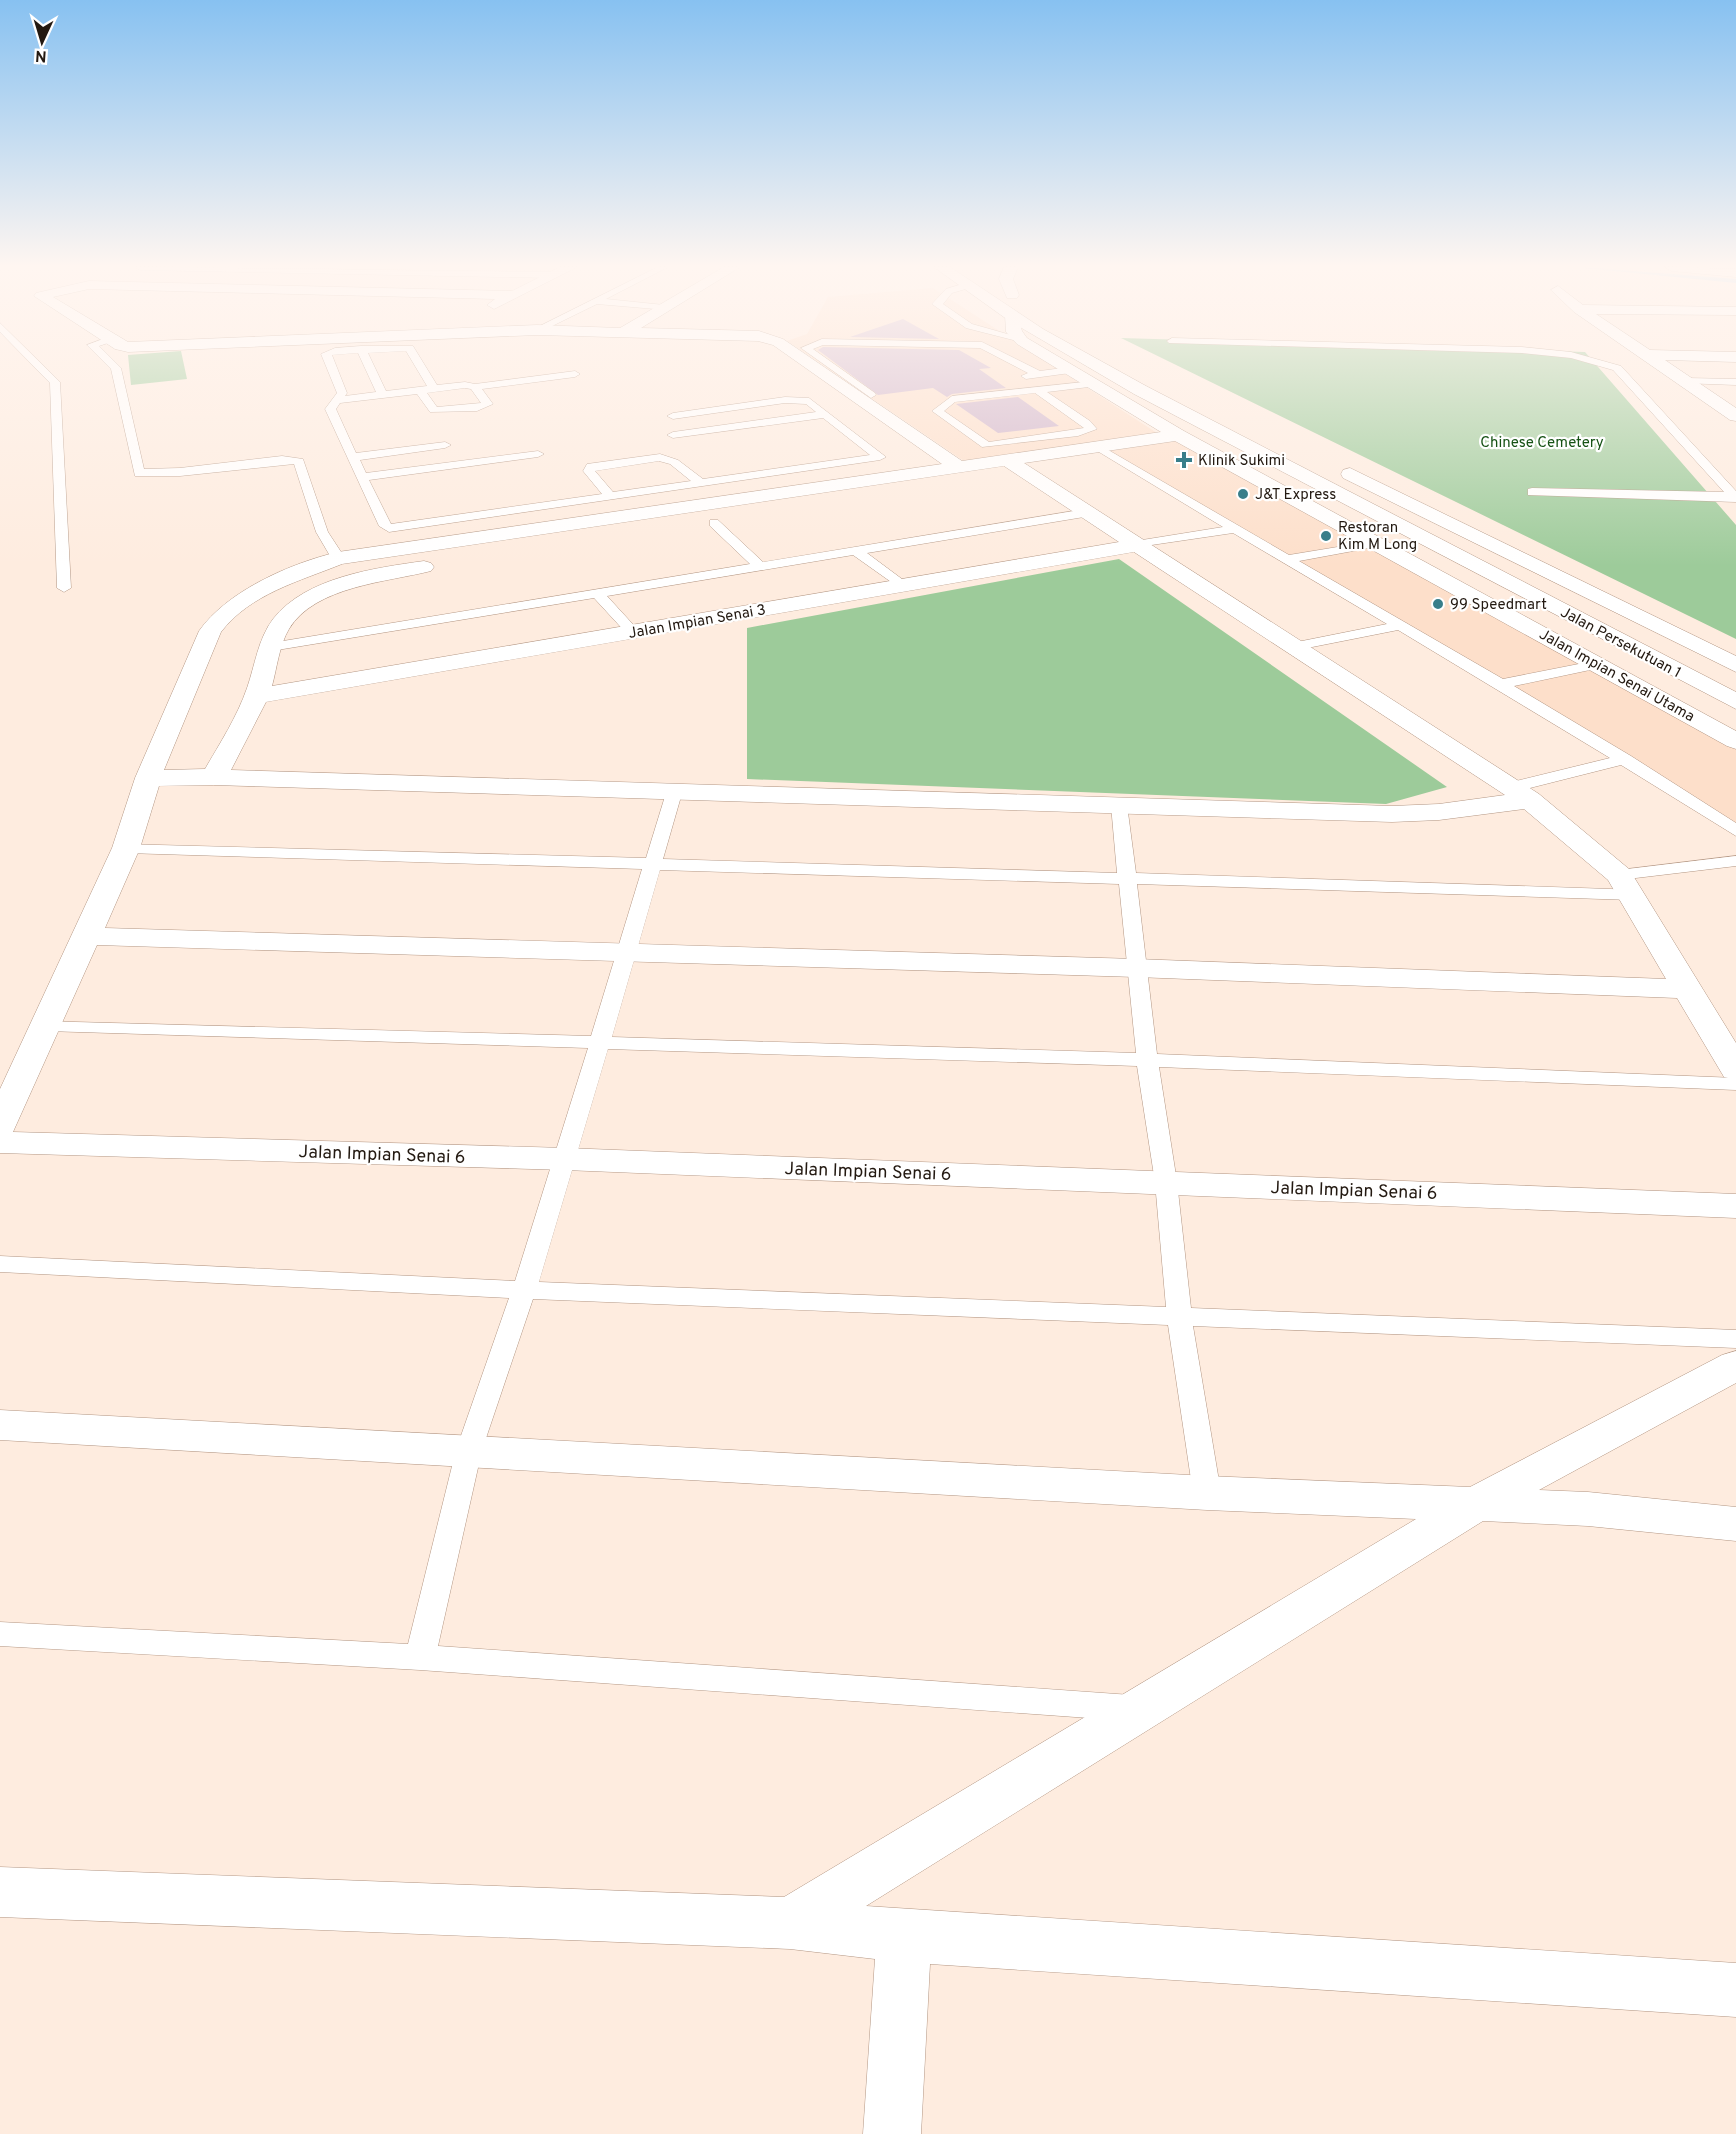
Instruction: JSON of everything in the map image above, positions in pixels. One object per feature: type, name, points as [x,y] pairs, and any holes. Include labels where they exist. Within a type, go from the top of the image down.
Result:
[{"type":"main road","name":"Jalan Impian Senai Utama","points":[[1064,367],[1178,435],[1736,741]]},
{"type":"main road","name":"Jalan Persekutuan 1","points":[[1098,367],[1736,702]]},
{"type":"main road","points":[[1666,367],[1732,411]]},
{"type":"main road","points":[[823,368],[957,467]]},
{"type":"main road","points":[[573,544],[712,513],[957,467],[1178,435],[1213,439],[1264,453]]},
{"type":"main road","points":[[1007,460],[1520,794],[1626,884],[1736,1070]]},
{"type":"main road","name":"Jalan Persekutuan 1","points":[[1334,465],[1736,665]]},
{"type":"main road","points":[[0,1126],[126,848],[148,778],[215,623],[222,614],[260,591],[338,558],[640,514],[712,513],[1028,473]]},
{"type":"main road","name":"Jalan Impian Senai 3","points":[[257,696],[1136,545]]},
{"type":"main road","points":[[214,777],[257,696],[271,647],[281,624],[290,614],[328,592],[362,579],[444,564]]},
{"type":"main road","points":[[148,778],[214,777],[1392,814],[1439,812],[1520,794]]},
{"type":"main road","points":[[86,936],[1136,968],[1689,989]]},
{"type":"main road","name":"Jalan Impian Senai 6","points":[[0,1142],[1166,1182],[1736,1206]]},
{"type":"main road","points":[[790,1923],[1476,1504],[1736,1365]]},
{"type":"main road","points":[[0,1425],[1207,1493],[1588,1509],[1736,1524]]},
{"type":"main road","points":[[0,1892],[790,1923],[904,1936],[1736,1990]]},
{"type":"main road","points":[[892,2134],[904,1936]]},
{"type":"lane","points":[[40,367],[55,382],[64,588]]},
{"type":"lane","points":[[115,367],[139,473],[151,475],[282,459],[299,461],[322,532],[338,558]]},
{"type":"lane","points":[[331,367],[342,393],[330,409],[384,526],[395,529],[880,457],[809,401],[798,399],[673,416]]},
{"type":"lane","points":[[369,367],[383,395]]},
{"type":"lane","points":[[420,367],[434,389]]},
{"type":"lane","points":[[1023,367],[1038,374]]},
{"type":"lane","points":[[1613,367],[1617,368],[1735,497]]},
{"type":"lane","points":[[823,368],[871,395]]},
{"type":"lane","points":[[1017,377],[1070,370]]},
{"type":"lane","points":[[338,400],[465,385],[475,387],[575,374]]},
{"type":"lane","points":[[1686,381],[1736,382]]},
{"type":"lane","points":[[1036,390],[1086,423],[1091,429],[989,445],[982,444],[937,411],[952,399],[1036,390],[1093,384]]},
{"type":"lane","points":[[420,390],[434,410],[487,406],[488,404],[475,387]]},
{"type":"lane","points":[[673,435],[826,414]]},
{"type":"lane","points":[[352,457],[445,445]]},
{"type":"lane","points":[[1098,447],[1232,529],[1287,559],[1626,759],[1736,831]]},
{"type":"lane","points":[[362,477],[538,454]]},
{"type":"lane","points":[[640,514],[589,471],[591,467],[660,457],[675,462],[696,483],[712,513],[759,566]]},
{"type":"lane","points":[[1532,492],[1735,497]]},
{"type":"lane","points":[[271,647],[1086,513]]},
{"type":"lane","points":[[1136,545],[1232,529]]},
{"type":"lane","points":[[1287,559],[1375,543]]},
{"type":"lane","points":[[855,550],[901,585]]},
{"type":"lane","points":[[598,594],[633,632]]},
{"type":"lane","points":[[1292,647],[1398,626]]},
{"type":"lane","points":[[1498,685],[1599,664]]},
{"type":"lane","points":[[1520,794],[1626,759]]},
{"type":"lane","points":[[420,1657],[469,1450],[524,1290],[565,1160],[674,793]]},
{"type":"lane","points":[[1119,805],[1147,1060],[1166,1182],[1179,1315],[1207,1493]]},
{"type":"lane","points":[[126,848],[1128,878],[1626,884],[1736,861]]},
{"type":"lane","points":[[45,1025],[1147,1060],[1736,1084]]},
{"type":"lane","points":[[0,1264],[524,1290],[1736,1339]]},
{"type":"lane","points":[[0,1634],[420,1657],[1141,1708]]},
{"type":"shaded area","points":[[825,367],[1054,367],[1157,433],[964,461]]},
{"type":"shaded area","points":[[1175,439],[1736,749],[1736,826],[1497,680],[1106,449]]},
{"type":"green space","points":[[129,367],[184,367],[187,379],[131,385]]},
{"type":"green space","name":"Chinese Cemetery","points":[[1179,367],[1598,367],[1736,525],[1736,639]]},
{"type":"green space","points":[[1119,559],[1447,787],[1386,804],[747,779],[747,628]]},
{"type":"building","points":[[840,367],[988,367],[991,368],[979,369],[1006,388],[952,394],[947,397],[933,388],[878,395]]},
{"type":"building","points":[[1018,397],[1059,426],[998,433],[956,404]]},
{"type":"place","name":"Klinik Sukimi","points":[[1184,460]]},
{"type":"place","name":"J&T Express","points":[[1243,494]]},
{"type":"place","name":"Restoran Kim M Long","points":[[1326,536]]},
{"type":"place","name":"99 Speedmart","points":[[1438,604]]}]
